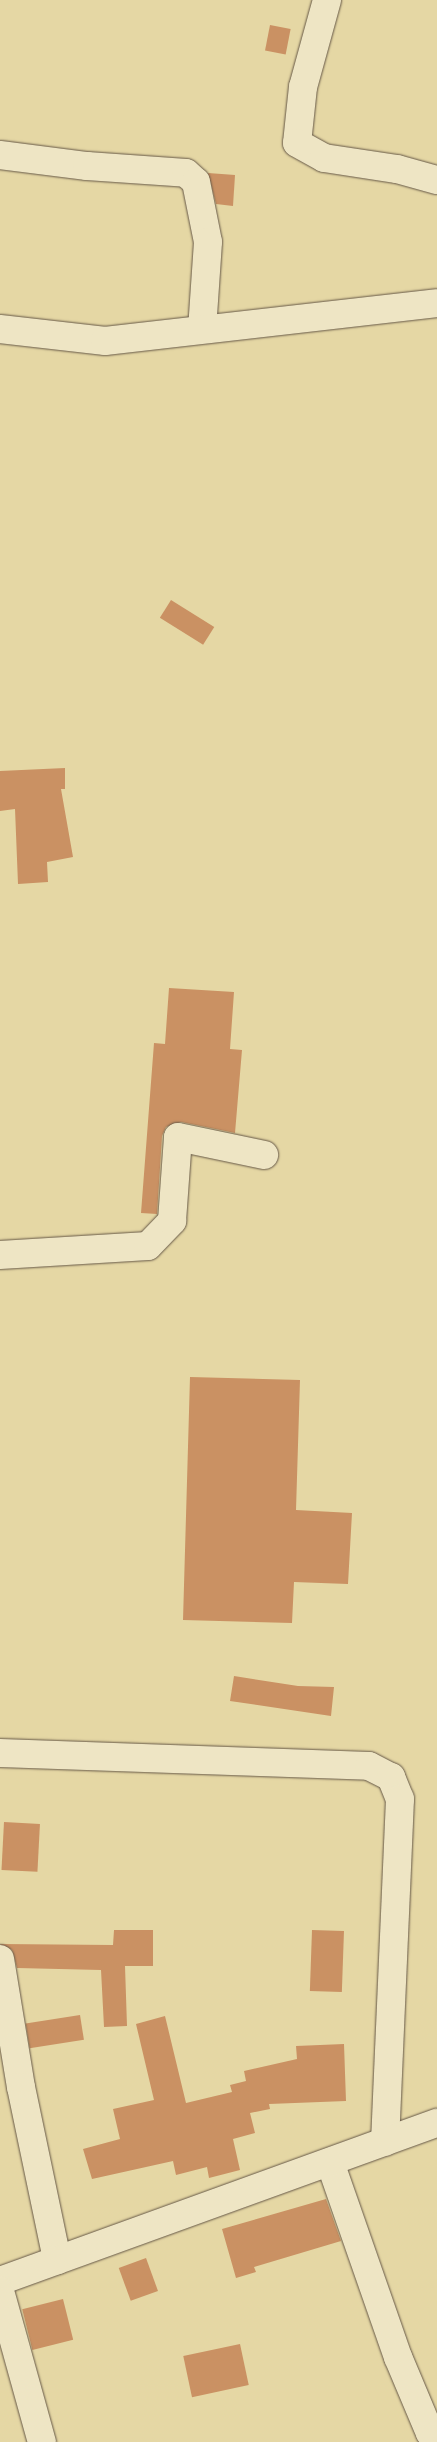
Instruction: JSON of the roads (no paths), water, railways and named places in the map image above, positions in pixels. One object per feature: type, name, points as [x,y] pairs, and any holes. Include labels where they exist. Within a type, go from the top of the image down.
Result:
[{"type":"street","points":[[327,0],[303,87],[297,143],[324,158],[397,169],[437,180]]},
{"type":"street","points":[[0,155],[87,166],[186,173],[196,182],[208,242],[202,330]]},
{"type":"street","points":[[0,329],[104,341],[437,303]]},
{"type":"street","points":[[0,1255],[148,1246],[172,1221],[178,1137],[264,1155]]},
{"type":"street","points":[[0,1752],[369,1766],[391,1777],[400,1799],[385,2142]]},
{"type":"street","points":[[0,1959],[21,2087],[58,2260]]},
{"type":"street","points":[[0,2280],[437,2123]]},
{"type":"street","points":[[330,2162],[398,2356],[430,2433],[437,2435]]},
{"type":"street","points":[[0,2291],[42,2442]]}]
